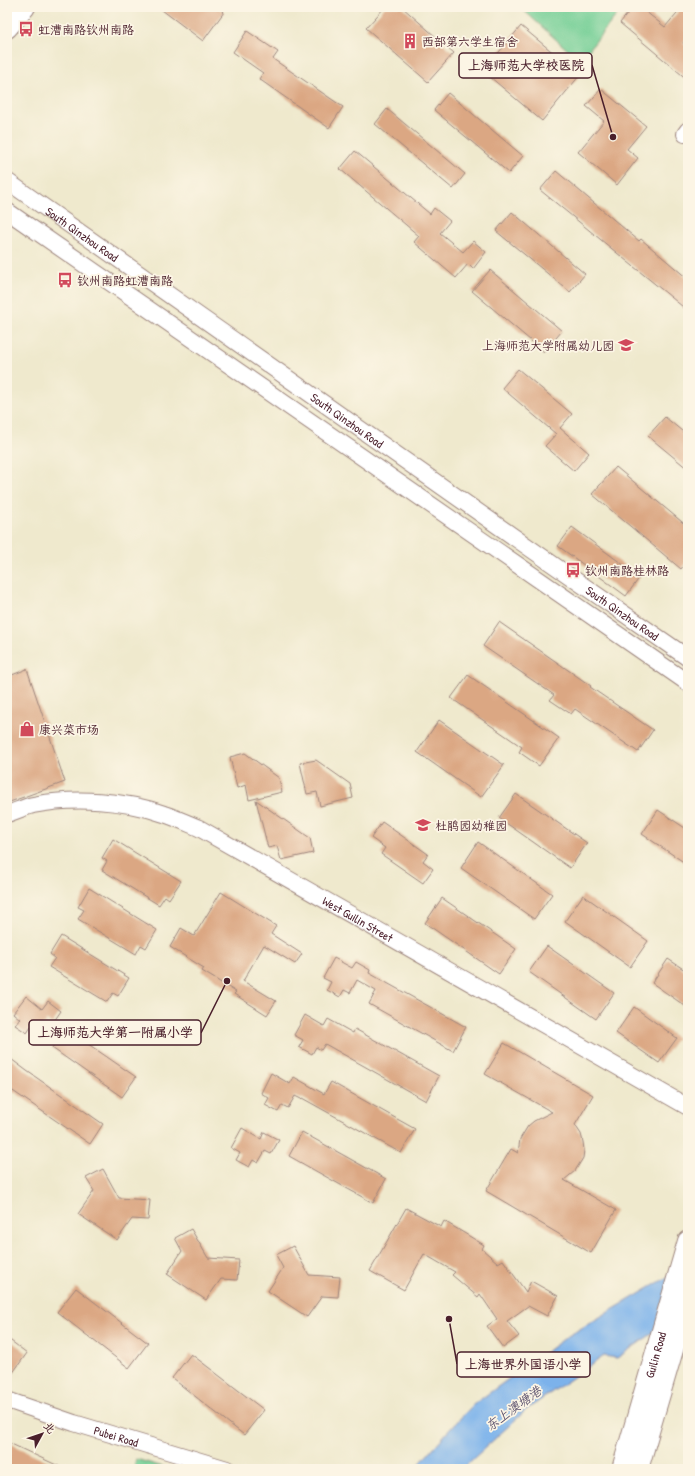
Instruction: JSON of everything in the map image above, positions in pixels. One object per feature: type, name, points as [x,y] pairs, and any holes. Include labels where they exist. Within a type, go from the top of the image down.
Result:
[{"type":"main road","points":[[7,28],[25,7]]},
{"type":"main road","name":"Guilin Road","points":[[622,1469],[686,1248]]},
{"type":"main road","name":"Guilin Road","points":[[638,1469],[688,1298]]},
{"type":"street","name":"South Qinzhou Road","points":[[7,181],[688,658]]},
{"type":"street","name":"South Qinzhou Road","points":[[7,211],[688,683]]},
{"type":"street","name":"West Guilin Street","points":[[7,814],[32,805],[65,800],[97,801],[163,813],[199,828],[688,1107]]},
{"type":"street","name":"Pubei Road","points":[[7,1400],[81,1426],[227,1469]]},
{"type":"green space","points":[[520,7],[623,7],[580,61]]},
{"type":"green space","points":[[136,1459],[170,1469],[134,1469]]},
{"type":"water","name":"东上澳塘港","points":[[688,1265],[688,1309],[617,1358],[604,1356],[526,1410],[462,1469],[415,1469],[474,1404],[568,1336]]},
{"type":"building","points":[[158,7],[218,7],[224,12],[203,41]]},
{"type":"building","name":"西部第六学生宿舍","points":[[385,7],[402,7],[454,53],[428,82],[366,28]]},
{"type":"building","points":[[633,7],[640,7],[665,27],[682,7],[688,7],[688,37],[683,43],[688,47],[688,80],[620,23]]},
{"type":"building","points":[[521,26],[580,75],[542,121],[483,71]]},
{"type":"building","points":[[247,31],[278,52],[273,59],[343,107],[329,128],[259,79],[263,73],[233,52]]},
{"type":"building","points":[[601,89],[646,126],[627,149],[638,158],[617,185],[578,152],[604,121],[586,106]]},
{"type":"building","points":[[448,93],[523,156],[509,173],[434,110]]},
{"type":"building","points":[[387,109],[465,174],[453,189],[375,124]]},
{"type":"building","points":[[355,151],[430,214],[434,208],[450,221],[440,233],[463,252],[473,241],[486,252],[473,269],[468,264],[456,278],[414,242],[419,236],[340,169]]},
{"type":"building","points":[[556,171],[639,241],[641,239],[688,279],[688,311],[540,190]]},
{"type":"building","points":[[512,212],[585,274],[570,292],[496,231]]},
{"type":"building","points":[[490,270],[562,331],[544,352],[472,291]]},
{"type":"building","points":[[518,369],[572,414],[560,428],[589,453],[574,471],[545,446],[556,434],[502,388]]},
{"type":"building","points":[[665,417],[688,436],[688,469],[648,436]]},
{"type":"building","points":[[616,467],[688,527],[688,560],[681,569],[592,494]]},
{"type":"building","points":[[572,527],[640,577],[626,596],[558,546]]},
{"type":"building","points":[[499,622],[653,730],[638,752],[575,709],[571,714],[550,700],[554,695],[483,646]]},
{"type":"building","name":"康兴菜市场","points":[[27,669],[65,782],[7,803],[7,677]]},
{"type":"building","points":[[468,675],[559,738],[539,766],[519,752],[522,747],[451,698]]},
{"type":"building","points":[[439,720],[504,765],[481,797],[417,752]]},
{"type":"building","points":[[245,753],[279,778],[282,792],[249,800],[246,785],[237,788],[230,757]]},
{"type":"building","points":[[316,760],[350,784],[353,798],[320,806],[317,792],[307,794],[300,763]]},
{"type":"building","points":[[516,794],[587,843],[570,868],[499,818]]},
{"type":"building","points":[[256,800],[310,838],[313,853],[281,860],[277,846],[268,848]]},
{"type":"building","points":[[658,810],[688,830],[688,865],[642,834]]},
{"type":"building","points":[[382,822],[428,854],[423,861],[433,869],[423,883],[381,854],[385,848],[371,838]]},
{"type":"building","points":[[113,839],[181,881],[169,899],[165,896],[159,905],[102,870],[107,861],[102,858]]},
{"type":"building","points":[[478,842],[552,894],[534,919],[461,868]]},
{"type":"building","points":[[89,888],[157,930],[146,948],[141,945],[136,954],[78,919],[84,910],[78,907]]},
{"type":"building","points":[[221,892],[276,926],[271,934],[302,954],[295,964],[264,945],[243,981],[276,1001],[267,1015],[234,994],[236,992],[202,971],[204,968],[170,947],[181,928],[194,936]]},
{"type":"building","points":[[583,895],[648,941],[630,967],[565,921]]},
{"type":"building","points":[[442,898],[516,949],[499,974],[425,923]]},
{"type":"building","points":[[61,936],[129,978],[118,996],[113,993],[107,1002],[49,967],[55,958],[50,954]]},
{"type":"building","points":[[547,946],[614,993],[596,1019],[529,972]]},
{"type":"building","points":[[334,958],[352,968],[356,962],[370,970],[369,973],[466,1027],[453,1051],[369,1004],[376,991],[357,980],[350,993],[344,990],[340,997],[327,990],[331,982],[323,978]]},
{"type":"building","points":[[668,959],[688,972],[688,1008],[652,983]]},
{"type":"building","points":[[26,996],[42,1009],[48,1001],[61,1011],[52,1024],[47,1020],[38,1032],[31,1027],[27,1033],[15,1025],[20,1019],[13,1013]]},
{"type":"building","points":[[634,1007],[677,1038],[659,1063],[616,1033]]},
{"type":"building","points":[[305,1015],[324,1026],[328,1019],[353,1033],[355,1029],[439,1076],[426,1101],[325,1044],[321,1050],[316,1047],[312,1054],[299,1047],[303,1040],[294,1035]]},
{"type":"building","points":[[65,1028],[136,1077],[122,1097],[52,1048]]},
{"type":"building","points":[[504,1043],[593,1095],[575,1125],[581,1134],[583,1142],[583,1158],[575,1171],[564,1180],[616,1210],[591,1253],[486,1191],[511,1149],[518,1153],[520,1139],[528,1126],[534,1121],[552,1112],[485,1074]]},
{"type":"building","points":[[7,1056],[103,1124],[90,1144],[7,1087]]},
{"type":"building","points":[[271,1073],[290,1084],[294,1077],[324,1094],[331,1082],[415,1129],[401,1153],[302,1098],[301,1099],[295,1096],[288,1108],[282,1105],[278,1112],[265,1105],[269,1098],[261,1093]]},
{"type":"building","points":[[242,1128],[261,1139],[264,1132],[279,1140],[271,1154],[265,1151],[258,1163],[253,1160],[249,1167],[236,1160],[240,1153],[231,1148]]},
{"type":"building","points":[[302,1132],[386,1179],[373,1203],[289,1156]]},
{"type":"building","points":[[103,1169],[119,1198],[150,1200],[148,1220],[132,1219],[117,1240],[78,1214],[94,1191],[86,1178]]},
{"type":"building","points":[[406,1208],[441,1227],[444,1221],[484,1245],[482,1249],[498,1263],[503,1260],[526,1292],[531,1281],[558,1296],[547,1316],[528,1306],[507,1321],[519,1336],[503,1348],[487,1326],[497,1319],[480,1294],[478,1297],[452,1275],[455,1272],[424,1254],[404,1290],[370,1271]]},
{"type":"building","points":[[191,1229],[208,1258],[239,1260],[237,1280],[221,1279],[206,1300],[167,1274],[182,1251],[175,1238]]},
{"type":"building","points":[[293,1246],[309,1275],[340,1277],[338,1297],[322,1296],[307,1317],[268,1291],[283,1268],[276,1255]]},
{"type":"building","points":[[76,1288],[148,1343],[129,1368],[57,1312]]},
{"type":"building","points":[[7,1338],[27,1353],[7,1381]]},
{"type":"building","points":[[191,1354],[264,1410],[244,1435],[172,1378]]},
{"type":"building","points":[[7,1442],[65,1469],[14,1469],[7,1466]]},
{"type":"place","name":"虹漕南路钦州南路","points":[[26,29]]},
{"type":"place","name":"西部第六学生宿舍","points":[[410,41]]},
{"type":"place","name":"上海师范大学校医院","points":[[613,137]]},
{"type":"place","name":"钦州南路虹漕南路","points":[[65,280]]},
{"type":"place","name":"上海师范大学附属幼儿园","points":[[626,345]]},
{"type":"place","name":"钦州南路桂林路","points":[[573,570]]},
{"type":"place","name":"康兴菜市场","points":[[27,729]]},
{"type":"place","name":"杜鹃园幼稚园","points":[[423,825]]},
{"type":"place","name":"上海师范大学第一附属小学","points":[[227,981]]},
{"type":"place","name":"上海世界外国语小学","points":[[449,1319]]}]
